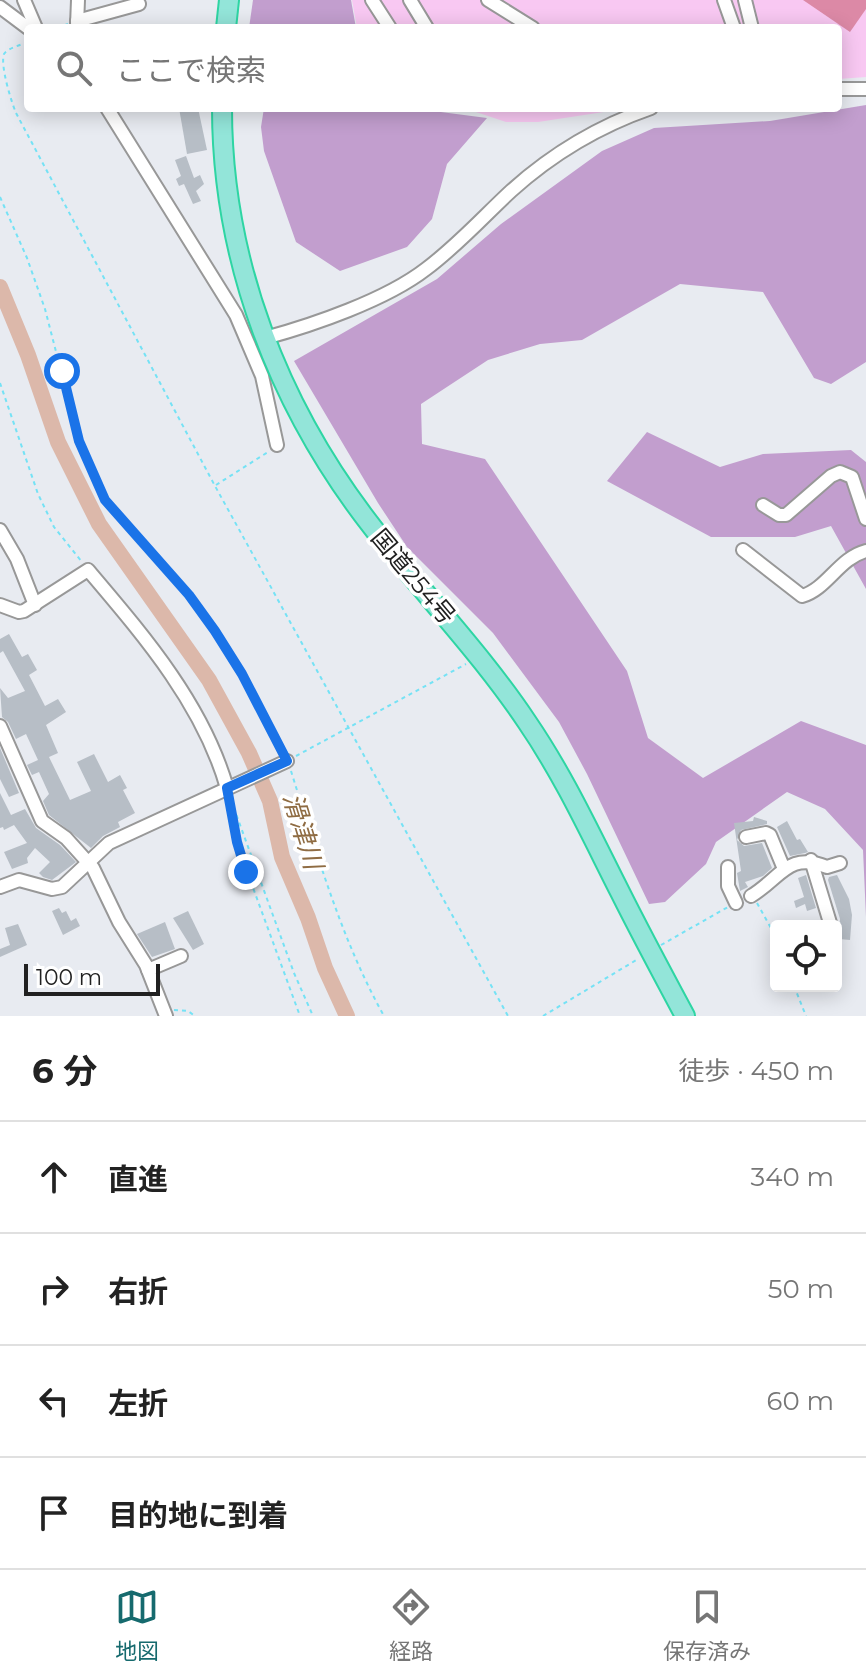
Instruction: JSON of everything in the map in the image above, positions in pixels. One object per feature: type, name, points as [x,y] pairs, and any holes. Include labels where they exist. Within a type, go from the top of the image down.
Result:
[{"type":"highway","points":[[226,24],[229,0]]},
{"type":"highway","name":"国道254号","points":[[222,112],[226,175],[248,287],[265,338],[301,419],[333,474],[375,531],[479,656],[528,723],[553,763],[685,1016]]},
{"type":"street","points":[[24,0],[34,24]]},
{"type":"street","points":[[78,0],[77,24],[139,4]]},
{"type":"street","points":[[372,0],[387,24]]},
{"type":"street","points":[[410,0],[425,24]]},
{"type":"street","points":[[488,0],[527,24]]},
{"type":"street","points":[[724,0],[733,24]]},
{"type":"street","points":[[745,0],[751,24]]},
{"type":"street","points":[[0,7],[24,25]]},
{"type":"street","points":[[842,89],[866,89]]},
{"type":"street","points":[[109,112],[236,315],[262,376],[277,445]]},
{"type":"street","points":[[265,338],[309,325],[404,283],[426,269],[513,189],[561,152],[598,130],[641,112]]},
{"type":"street","points":[[763,505],[779,515],[786,515],[831,476],[840,472],[852,477],[866,519]]},
{"type":"street","points":[[0,530],[17,559],[35,605]]},
{"type":"street","points":[[743,550],[802,596],[811,594],[841,565],[866,551]]},
{"type":"street","points":[[0,605],[19,612],[88,570],[145,637],[171,674],[200,721],[229,788]]},
{"type":"street","points":[[0,726],[3,743],[42,821],[51,825],[87,862],[102,884],[119,922],[148,970],[165,1013]]},
{"type":"street","points":[[0,887],[19,880],[57,888],[67,883],[109,843],[286,761]]},
{"type":"street","points":[[746,837],[770,835],[784,869]]},
{"type":"street","points":[[751,896],[784,869],[801,860],[811,860],[827,867],[840,863]]},
{"type":"street","points":[[811,860],[829,920]]},
{"type":"street","points":[[728,867],[728,886],[736,903]]},
{"type":"street","points":[[148,970],[181,956]]},
{"type":"path","points":[[24,44],[9,50],[1,58],[2,73],[16,113],[215,486],[508,1016]]},
{"type":"path","points":[[0,197],[36,284],[68,390],[79,441],[105,500],[189,595],[242,674],[286,761],[324,876],[359,966],[384,1016]]},
{"type":"path","points":[[0,383],[54,527],[88,570]]},
{"type":"path","points":[[215,486],[277,445]]},
{"type":"path","points":[[286,761],[479,656]]},
{"type":"path","points":[[300,1016],[246,872],[237,842],[231,799],[313,1016]]},
{"type":"path","points":[[751,896],[770,926]]},
{"type":"path","points":[[543,1016],[736,903]]},
{"type":"path","points":[[796,992],[806,1016]]},
{"type":"path","points":[[165,1013],[181,1010],[195,1016]]},
{"type":"shaded area","points":[[253,0],[351,0],[355,24],[250,24]]},
{"type":"shaded area","points":[[352,0],[866,0],[866,77],[842,79],[842,24],[356,24]]},
{"type":"shaded area","points":[[803,0],[866,0],[866,9],[850,32]]},
{"type":"shaded area","points":[[866,105],[866,362],[831,384],[814,378],[763,292],[680,284],[582,340],[540,344],[488,360],[421,404],[422,444],[485,459],[627,671],[648,738],[703,778],[801,721],[866,745],[866,917],[863,850],[825,809],[787,792],[716,842],[706,864],[665,902],[649,904],[559,722],[493,633],[407,547],[294,361],[437,279],[501,224],[602,151],[654,128],[770,121],[842,112],[842,109]]},
{"type":"shaded area","points":[[263,112],[441,112],[487,118],[447,164],[432,219],[407,247],[340,271],[296,242],[264,151],[261,127]]},
{"type":"shaded area","points":[[476,112],[604,112],[538,122],[506,122]]},
{"type":"shaded area","points":[[647,432],[720,467],[763,454],[851,450],[866,462],[866,589],[831,526],[795,537],[711,537],[607,481]]},
{"type":"building","points":[[180,112],[199,112],[207,150],[187,154]]},
{"type":"building","points":[[186,156],[194,178],[200,175],[204,184],[196,191],[201,201],[193,204],[184,184],[179,186],[176,179],[181,176],[175,160]]},
{"type":"building","points":[[9,634],[22,657],[28,654],[37,670],[29,675],[45,706],[58,699],[66,712],[46,725],[58,753],[49,757],[70,800],[91,791],[77,762],[94,754],[108,782],[120,775],[127,788],[123,790],[135,813],[118,822],[120,827],[103,836],[91,848],[49,815],[43,801],[49,794],[39,772],[32,775],[27,765],[38,760],[26,734],[16,739],[2,717],[0,688],[8,698],[25,691],[3,651],[0,653],[0,639]]},
{"type":"building","points":[[0,748],[19,793],[9,797],[0,779]]},
{"type":"building","points":[[0,793],[11,815],[25,809],[36,828],[60,845],[76,862],[52,880],[43,877],[39,873],[50,862],[35,848],[27,858],[28,863],[12,869],[4,852],[27,843],[14,825],[4,830],[0,828]]},
{"type":"building","points":[[754,817],[767,821],[767,824],[741,830],[737,840],[744,846],[762,843],[772,868],[763,876],[745,882],[748,887],[740,891],[737,873],[741,871],[734,823],[753,821]]},
{"type":"building","points":[[787,821],[808,852],[790,856],[777,827]]},
{"type":"building","points":[[806,875],[816,908],[807,911],[805,904],[796,908],[794,901],[804,897],[798,878]]},
{"type":"building","points":[[837,875],[849,899],[852,915],[850,940],[842,939],[842,920],[829,877]]},
{"type":"building","points":[[59,908],[62,913],[66,911],[71,921],[76,918],[80,926],[63,935],[52,911]]},
{"type":"building","points":[[188,911],[204,944],[193,950],[173,918]]},
{"type":"building","points":[[165,922],[175,949],[152,957],[137,934]]},
{"type":"building","points":[[18,924],[27,945],[0,957],[0,949],[10,945],[5,928]]},
{"type":"waterway","name":"滑津川","points":[[0,287],[58,442],[99,524],[209,680],[249,753],[270,801],[282,857],[347,1016]]},
{"type":"route","points":[[62,371],[79,441],[105,500],[189,595],[215,631],[242,674],[287,761],[227,788],[246,872]]}]
